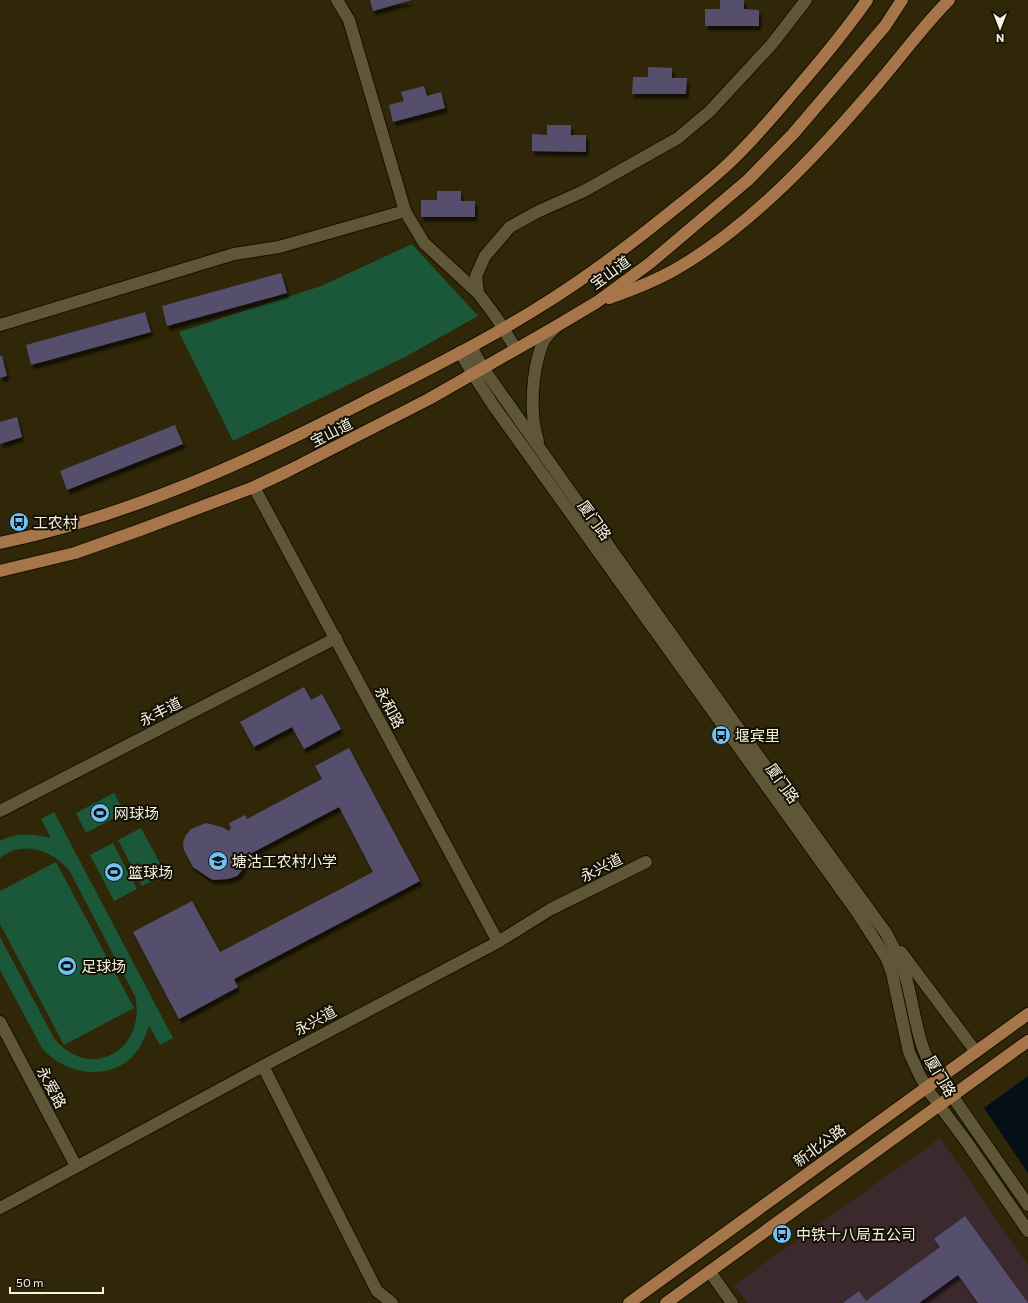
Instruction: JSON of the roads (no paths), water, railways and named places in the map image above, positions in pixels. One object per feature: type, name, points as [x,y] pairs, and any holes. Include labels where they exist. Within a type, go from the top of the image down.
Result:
[{"type":"main road","name":"宝山道","points":[[0,543],[73,526],[142,502],[223,470],[297,437],[466,350],[576,284],[635,241],[729,163],[766,125],[825,57],[867,0]]},
{"type":"main road","name":"宝山道","points":[[0,571],[75,553],[254,487],[363,434],[429,399],[597,302],[650,263],[748,180],[793,134],[885,26],[902,0]]},
{"type":"main road","points":[[597,302],[641,286],[676,270],[707,249],[747,218],[790,179],[835,132],[949,0]]},
{"type":"main road","name":"新北公路","points":[[629,1303],[1028,1014]]},
{"type":"main road","points":[[666,1303],[1028,1041]]},
{"type":"street","points":[[337,0],[349,20]]},
{"type":"street","points":[[343,0],[405,211],[424,243],[478,293],[516,349]]},
{"type":"street","points":[[478,293],[476,276],[485,256],[510,227],[537,212],[584,191],[678,138],[710,111],[772,44],[806,0]]},
{"type":"street","points":[[0,325],[234,254],[279,247],[405,211]]},
{"type":"street","points":[[542,452],[534,425],[532,406],[538,357],[542,344],[555,327]]},
{"type":"street","name":"厦门路","points":[[466,350],[478,371],[493,405],[857,912],[886,957],[896,987],[909,1052],[926,1088],[966,1141],[1028,1231]]},
{"type":"street","name":"厦门路","points":[[478,371],[542,452],[886,933],[896,950],[905,976],[925,1055],[939,1078],[1028,1205]]},
{"type":"street","name":"永和路","points":[[254,487],[498,942]]},
{"type":"street","name":"永丰道","points":[[0,811],[336,638]]},
{"type":"street","name":"永兴道","points":[[0,1208],[263,1066],[498,942],[550,909],[646,862]]},
{"type":"street","points":[[886,933],[976,1052]]},
{"type":"street","name":"永爱路","points":[[0,1022],[76,1166]]},
{"type":"street","points":[[263,1066],[378,1291],[392,1303]]},
{"type":"street","points":[[710,1272],[732,1303]]},
{"type":"place","name":"工农村","points":[[19,522]]},
{"type":"place","name":"堰宾里","points":[[721,735]]},
{"type":"place","name":"网球场","points":[[100,813]]},
{"type":"place","name":"塘沽工农村小学","points":[[218,861]]},
{"type":"place","name":"篮球场","points":[[114,872]]},
{"type":"place","name":"足球场","points":[[67,966]]},
{"type":"place","name":"中铁十八局五公司","points":[[782,1234]]}]
